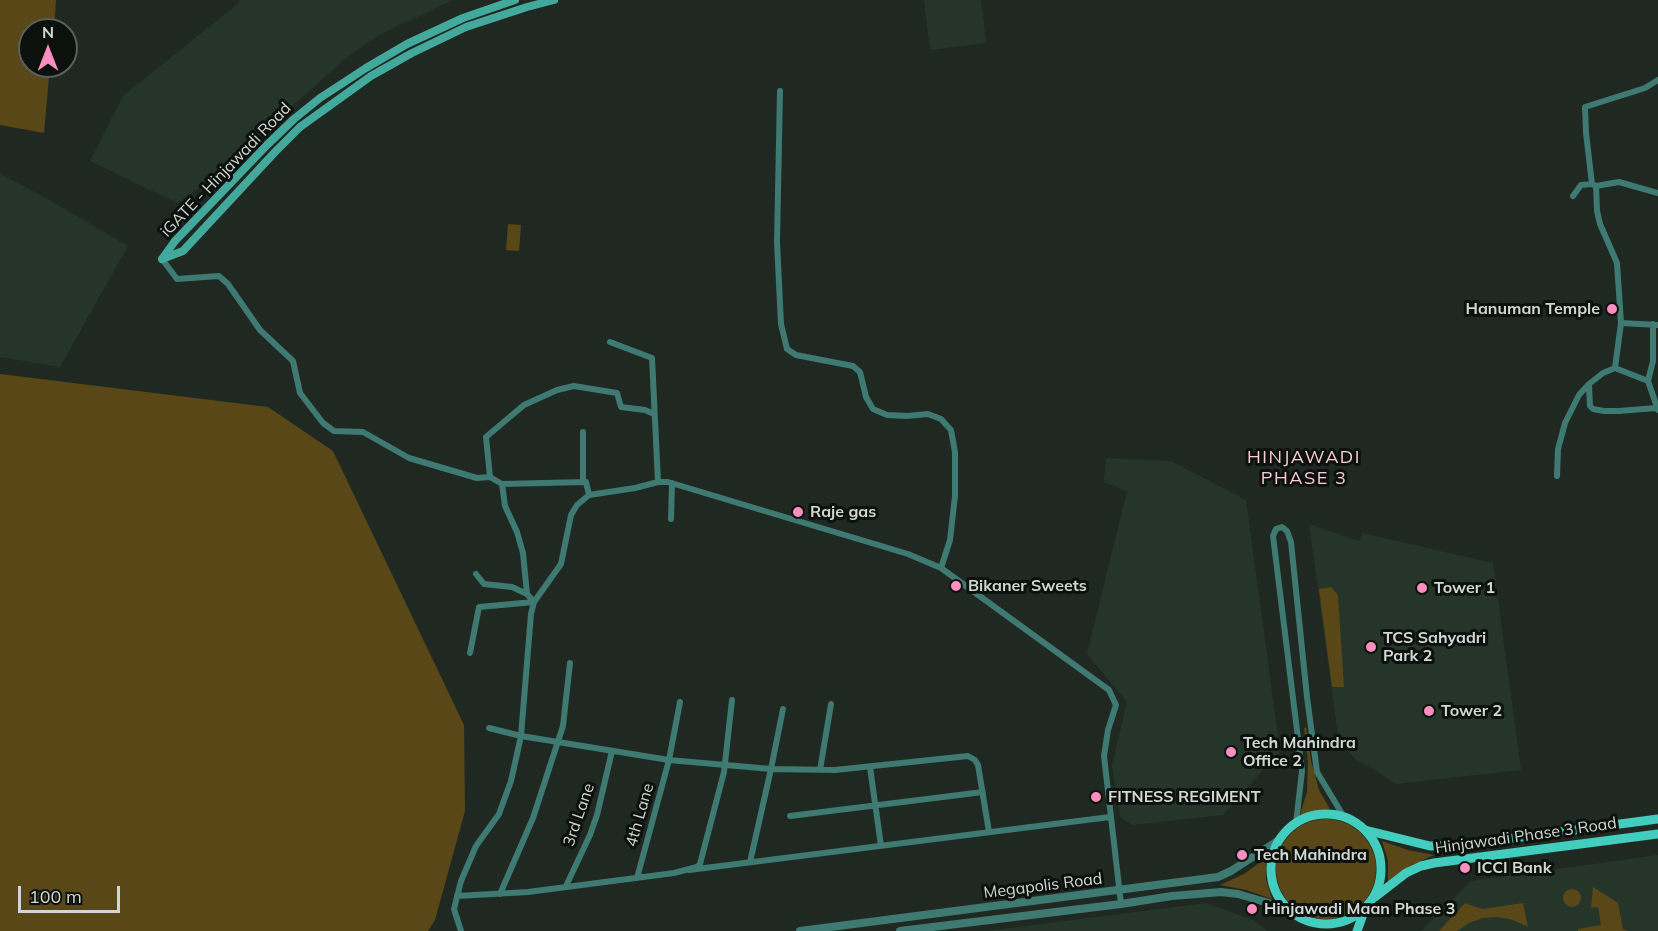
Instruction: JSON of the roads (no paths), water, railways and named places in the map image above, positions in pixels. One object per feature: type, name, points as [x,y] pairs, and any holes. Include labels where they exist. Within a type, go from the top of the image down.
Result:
[{"type":"main road","name":"iGATE - Hinjawadi Road","points":[[162,259],[175,242],[294,119],[366,68],[407,44],[463,18],[515,0]]},
{"type":"main road","name":"iGATE - Hinjawadi Road","points":[[162,259],[183,251],[300,127],[371,76],[466,27],[554,0]]},
{"type":"main road","points":[[294,119],[300,127]]},
{"type":"main road","points":[[1320,814],[1344,817],[1365,830],[1373,840],[1381,863],[1380,882],[1373,899],[1365,909],[1350,919],[1332,924],[1319,924],[1296,916],[1286,908],[1273,888],[1270,876],[1273,851],[1279,840],[1296,823],[1320,814]]},
{"type":"main road","name":"Hinjawadi Phase 3 Road","points":[[1365,830],[1411,843],[1440,846],[1658,819]]},
{"type":"main road","name":"Hinjawadi Phase 3 Road","points":[[1373,899],[1406,873],[1434,863],[1658,834]]},
{"type":"main road","points":[[1357,931],[1365,909]]},
{"type":"main road","points":[[1296,916],[1305,931]]},
{"type":"street","points":[[1615,368],[1621,323],[1617,263],[1596,211],[1585,107],[1644,88],[1658,80]]},
{"type":"street","points":[[780,91],[777,242],[781,324],[787,349],[796,355],[853,366],[860,372],[866,397],[873,409],[887,415],[928,414],[941,419],[951,430],[955,452],[955,496],[950,540],[942,568]]},
{"type":"street","points":[[1573,196],[1581,185],[1618,182],[1658,193]]},
{"type":"street","points":[[162,259],[177,279],[219,276],[228,284],[260,330],[293,361],[300,393],[324,423],[334,431],[363,432],[409,458],[477,478],[490,477],[502,484],[583,481]]},
{"type":"street","points":[[1589,384],[1590,406],[1593,409],[1619,411],[1657,409],[1647,381],[1653,362],[1656,324],[1621,323]]},
{"type":"street","points":[[610,342],[652,358],[658,482]]},
{"type":"street","points":[[1557,476],[1558,449],[1565,423],[1579,395],[1589,384],[1603,373],[1615,368],[1647,381]]},
{"type":"street","points":[[490,477],[486,437],[524,405],[557,390],[574,386],[617,393],[621,407],[645,410],[654,414]]},
{"type":"street","points":[[584,432],[583,481],[586,482],[589,495]]},
{"type":"street","points":[[461,931],[454,909],[461,881],[476,846],[499,814],[512,781],[521,736],[531,614],[534,602],[561,564],[571,515],[576,505],[589,495],[658,482],[672,483],[908,554],[942,568],[1109,690],[1116,705],[1108,730],[1104,756],[1121,904]]},
{"type":"street","points":[[671,519],[672,483]]},
{"type":"street","points":[[502,484],[505,506],[523,552],[526,594]]},
{"type":"street","points":[[1296,823],[1302,771],[1273,536],[1276,528],[1282,527],[1287,531],[1291,542],[1317,772],[1344,817]]},
{"type":"street","points":[[476,574],[484,584],[512,587],[526,594],[534,602]]},
{"type":"street","points":[[470,653],[479,607],[534,602]]},
{"type":"street","points":[[500,894],[533,818],[563,726],[570,663]]},
{"type":"street","points":[[689,870],[700,864],[724,772],[732,700]]},
{"type":"street","name":"4th Lane","points":[[636,878],[669,760],[680,702]]},
{"type":"street","points":[[820,770],[831,704]]},
{"type":"street","points":[[750,862],[783,709]]},
{"type":"street","points":[[489,728],[521,736],[669,760],[771,769],[820,770],[870,767],[968,756],[978,765],[989,832]]},
{"type":"street","name":"3rd Lane","points":[[566,886],[597,815],[612,751]]},
{"type":"street","points":[[870,767],[881,846]]},
{"type":"street","points":[[790,816],[983,792]]},
{"type":"street","points":[[457,896],[500,894],[636,878],[1110,817]]},
{"type":"street","name":"Megapolis Road","points":[[800,931],[1218,877],[1279,840]]},
{"type":"street","name":"Megapolis Road","points":[[900,931],[1172,896],[1221,892],[1238,894],[1286,908]]},
{"type":"place","name":"Hanuman Temple","points":[[1612,309]]},
{"type":"place","name":"Raje gas","points":[[798,512]]},
{"type":"place","name":"Bikaner Sweets","points":[[956,586]]},
{"type":"place","name":"Tower 1","points":[[1422,588]]},
{"type":"place","name":"TCS Sahyadri Park 2","points":[[1371,647]]},
{"type":"place","name":"Tower 2","points":[[1429,711]]},
{"type":"place","name":"Tech Mahindra Office 2","points":[[1231,752]]},
{"type":"place","name":"FITNESS REGIMENT","points":[[1096,797]]},
{"type":"place","name":"Tech Mahindra","points":[[1242,855]]},
{"type":"place","name":"ICCI Bank","points":[[1465,868]]},
{"type":"place","name":"Hinjawadi Maan Phase 3","points":[[1252,909]]},
{"type":"district","name":"HINJAWADI PHASE 3","points":[[1304,468]]}]
